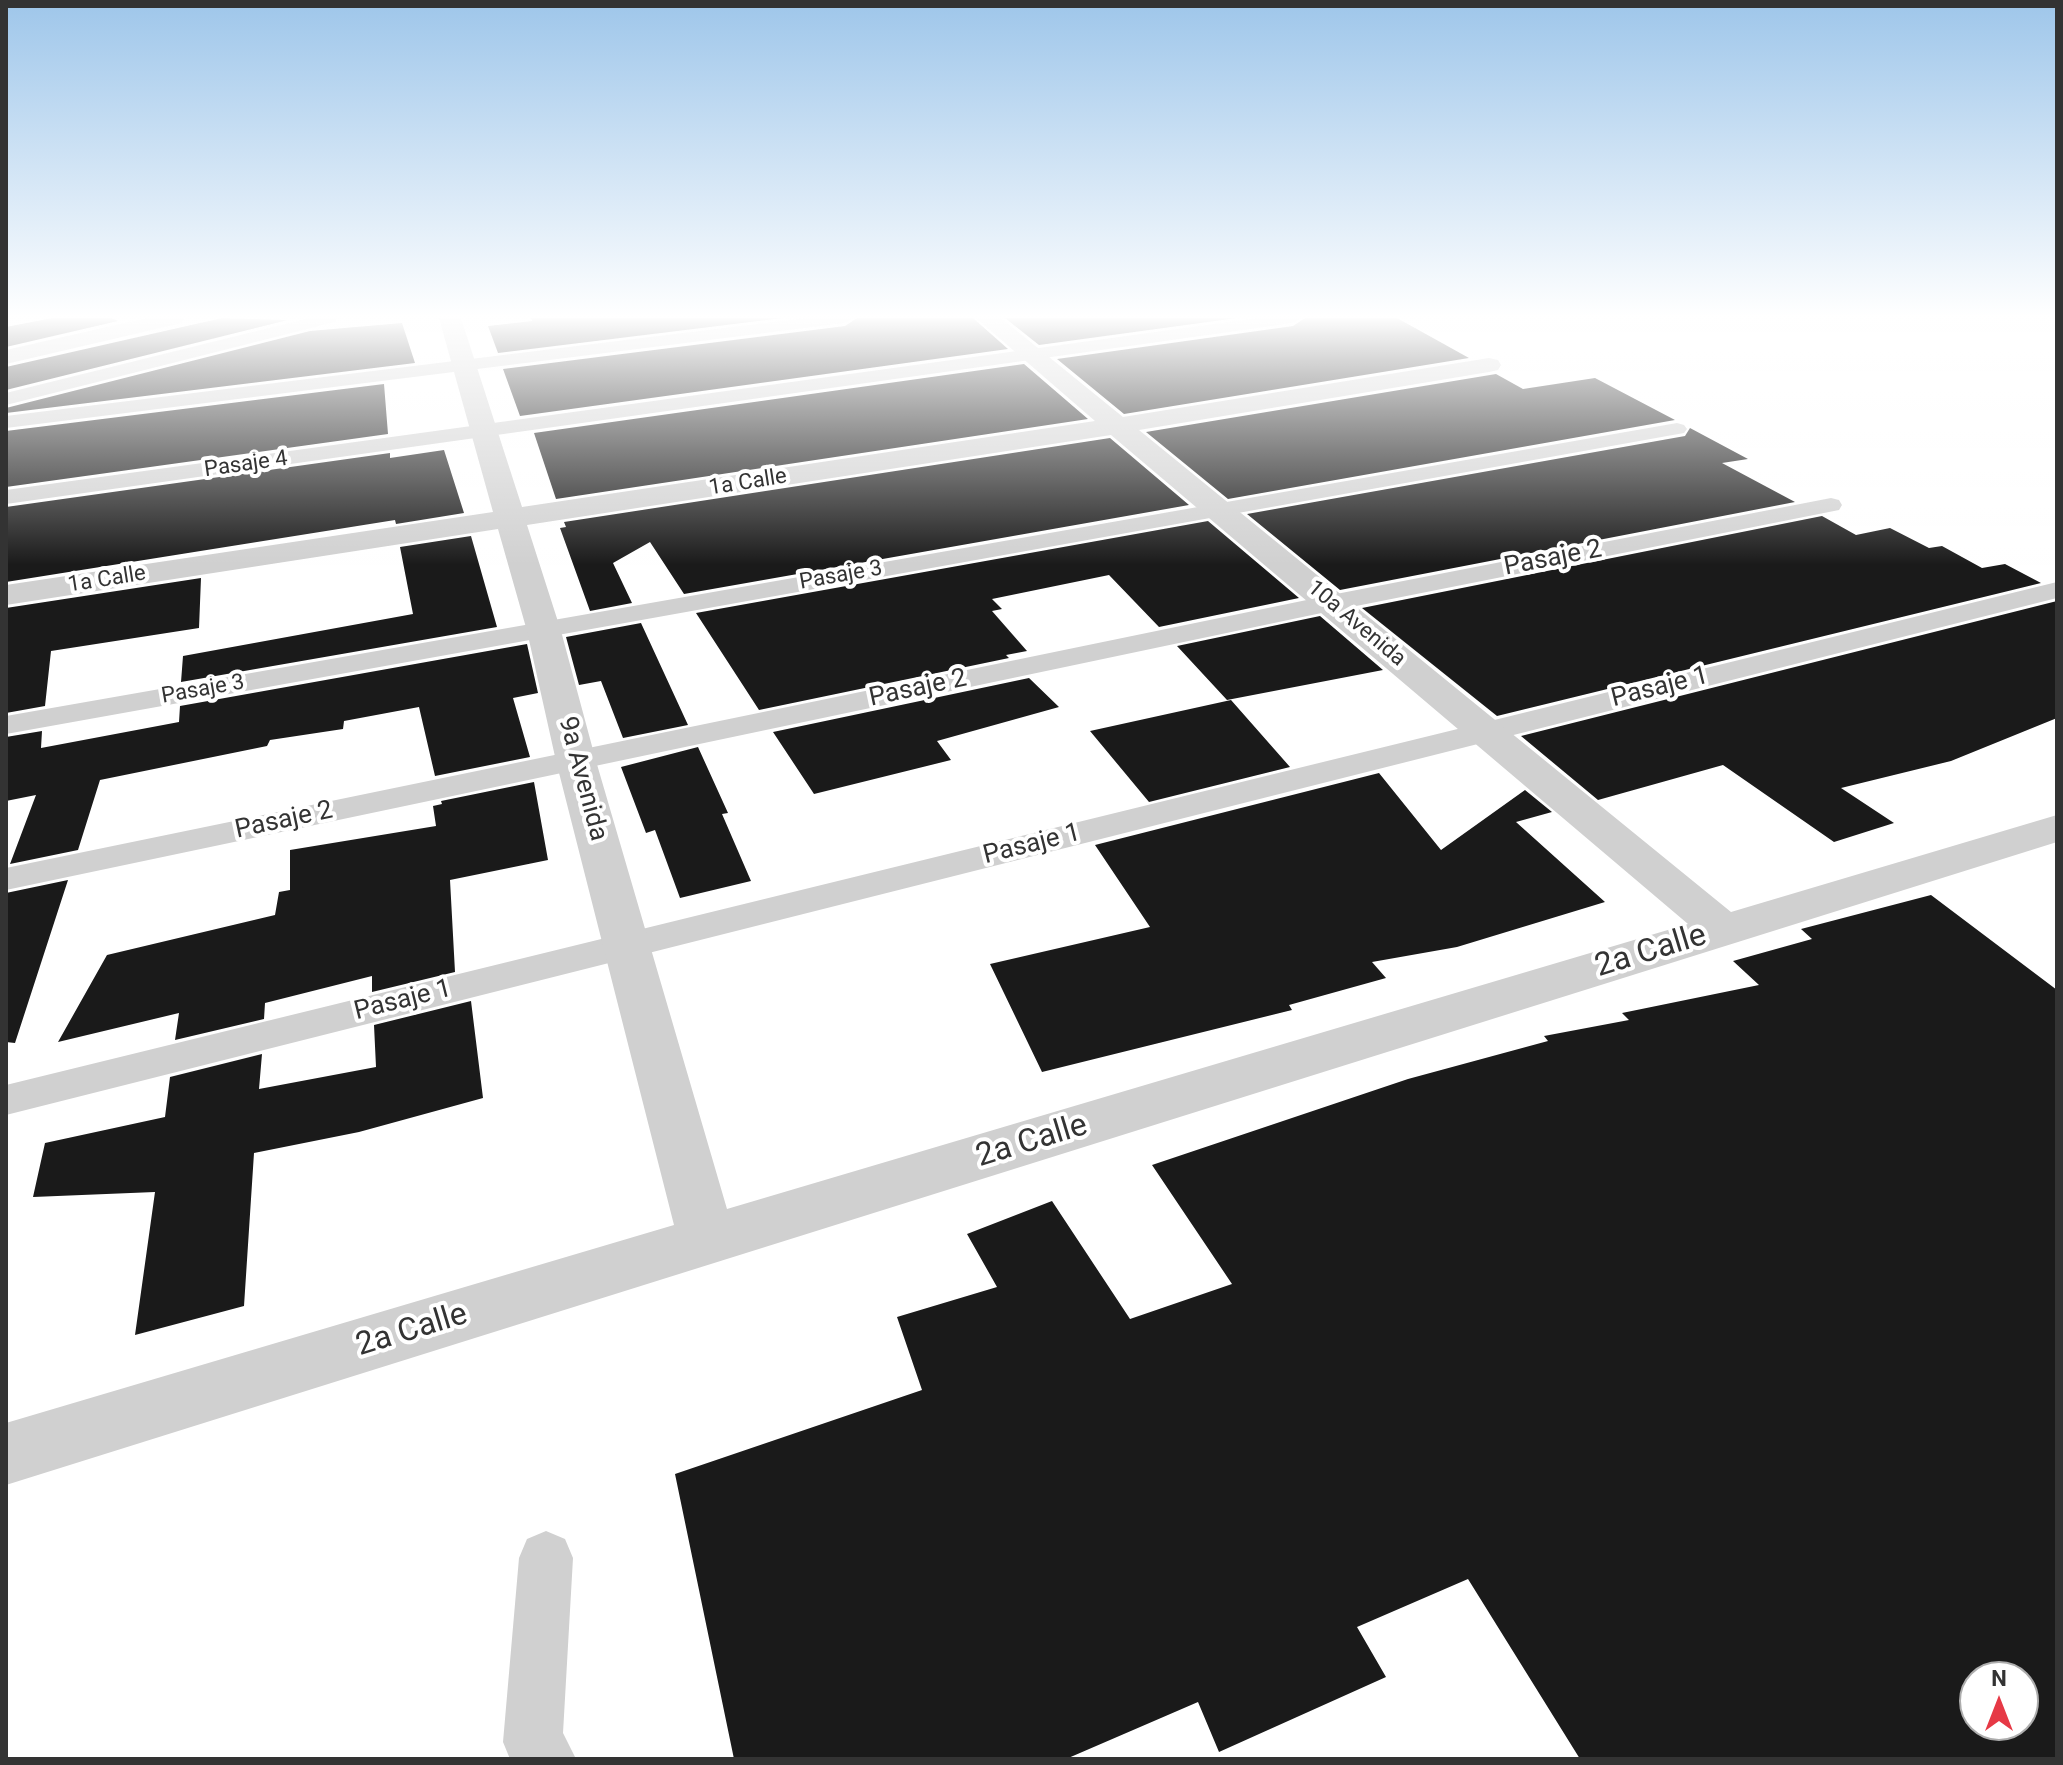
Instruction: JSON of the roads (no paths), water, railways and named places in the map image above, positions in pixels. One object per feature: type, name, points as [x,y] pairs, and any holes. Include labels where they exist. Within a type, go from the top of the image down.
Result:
[{"type":"street","name":"9a Avenida","points":[[477,400],[544,631],[576,761],[707,1241]]},
{"type":"street","name":"10a Avenida","points":[[1087,400],[1724,930]]},
{"type":"street","name":"1a Calle","points":[[6,595],[1273,400]]},
{"type":"street","name":"2a Calle","points":[[6,1454],[2057,828]]},
{"type":"lane","points":[[6,422],[187,400]]},
{"type":"lane","name":"Pasaje 4","points":[[6,497],[711,400]]},
{"type":"lane","name":"Pasaje 3","points":[[6,725],[544,631],[1216,507],[1677,429]]},
{"type":"lane","name":"Pasaje 2","points":[[6,879],[1331,603],[1831,505]]},
{"type":"lane","name":"Pasaje 1","points":[[6,1100],[2057,590]]},
{"type":"lane","points":[[546,1558],[533,1742],[546,1759]]}]
